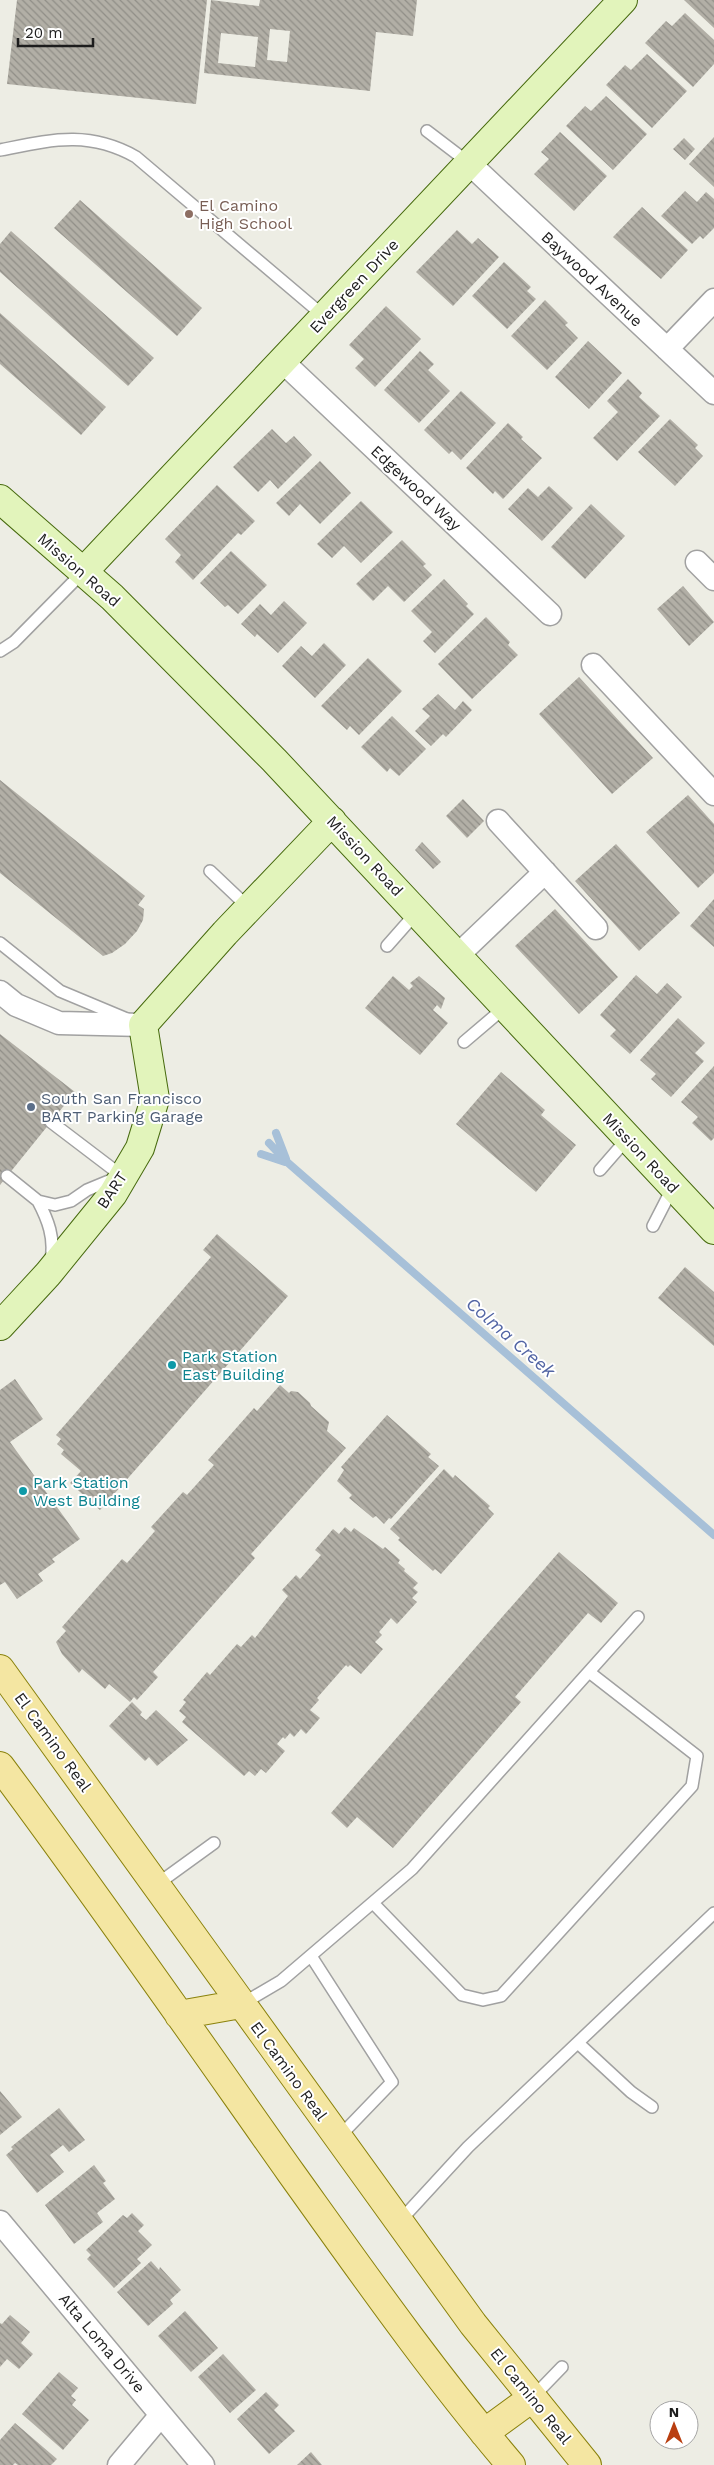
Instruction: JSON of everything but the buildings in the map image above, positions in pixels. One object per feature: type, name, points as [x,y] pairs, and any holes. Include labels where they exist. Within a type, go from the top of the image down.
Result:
[{"type":"main road","name":"El Camino Real","points":[[0,1669],[473,2324],[588,2465]]},
{"type":"main road","points":[[0,1766],[78,1871],[366,2278],[484,2433],[511,2465]]},
{"type":"main road","points":[[179,2015],[241,2004]]},
{"type":"main road","points":[[484,2433],[532,2398]]},
{"type":"street","name":"Evergreen Drive","points":[[84,571],[623,0]]},
{"type":"street","name":"Baywood Avenue","points":[[470,164],[714,393]]},
{"type":"street","points":[[667,349],[714,300]]},
{"type":"street","name":"Edgewood Way","points":[[283,362],[550,614]]},
{"type":"street","name":"Mission Road","points":[[0,499],[84,571],[190,675],[332,821],[504,1008],[714,1230]]},
{"type":"street","points":[[697,562],[714,579]]},
{"type":"street","points":[[593,666],[714,794]]},
{"type":"street","points":[[0,992],[16,1005],[59,1023],[143,1026],[249,908],[332,821]]},
{"type":"street","points":[[498,821],[596,928]]},
{"type":"street","points":[[457,956],[545,872]]},
{"type":"street","name":"BART","points":[[0,1326],[16,1311],[48,1274],[113,1194],[140,1148],[155,1100],[143,1026]]},
{"type":"street","name":"Alta Loma Drive","points":[[0,2222],[204,2465]]},
{"type":"street","points":[[119,2465],[161,2415]]},
{"type":"lane","points":[[427,131],[470,164]]},
{"type":"lane","points":[[0,150],[59,139],[102,142],[117,146],[136,156],[325,317]]},
{"type":"lane","points":[[0,652],[14,642],[84,571]]},
{"type":"lane","points":[[210,871],[249,908]]},
{"type":"lane","points":[[387,946],[417,912]]},
{"type":"lane","points":[[0,944],[60,991],[143,1026]]},
{"type":"lane","points":[[464,1042],[504,1008]]},
{"type":"lane","points":[[51,1122],[122,1176]]},
{"type":"lane","points":[[600,1170],[627,1139]]},
{"type":"lane","points":[[7,1176],[38,1201],[49,1222],[53,1248],[48,1274]]},
{"type":"lane","points":[[38,1201],[55,1205],[70,1201],[87,1190],[122,1176]]},
{"type":"lane","points":[[653,1226],[673,1187]]},
{"type":"lane","points":[[241,2004],[281,1981],[412,1869],[638,1617]]},
{"type":"lane","points":[[373,1903],[462,1995],[483,2000],[501,1996],[692,1786],[697,1756],[589,1672]]},
{"type":"lane","points":[[156,1885],[214,1843]]},
{"type":"lane","points":[[399,2222],[468,2147],[714,1913]]},
{"type":"lane","points":[[311,1956],[392,2082],[338,2138]]},
{"type":"lane","points":[[578,2043],[631,2092],[652,2107]]},
{"type":"lane","points":[[532,2398],[562,2366]]},
{"type":"waterway","name":"Colma Creek","points":[[276,1133],[286,1159]]},
{"type":"waterway","name":"Colma Creek","points":[[269,1143],[287,1162],[714,1535]]},
{"type":"waterway","name":"Colma Creek","points":[[261,1154],[285,1162]]},
{"type":"place","name":"El Camino High School","points":[[189,214]]},
{"type":"place","name":"South San Francisco BART Parking Garage","points":[[31,1107]]},
{"type":"place","name":"Park Station East Building","points":[[172,1365]]},
{"type":"place","name":"Park Station West Building","points":[[23,1491]]}]
